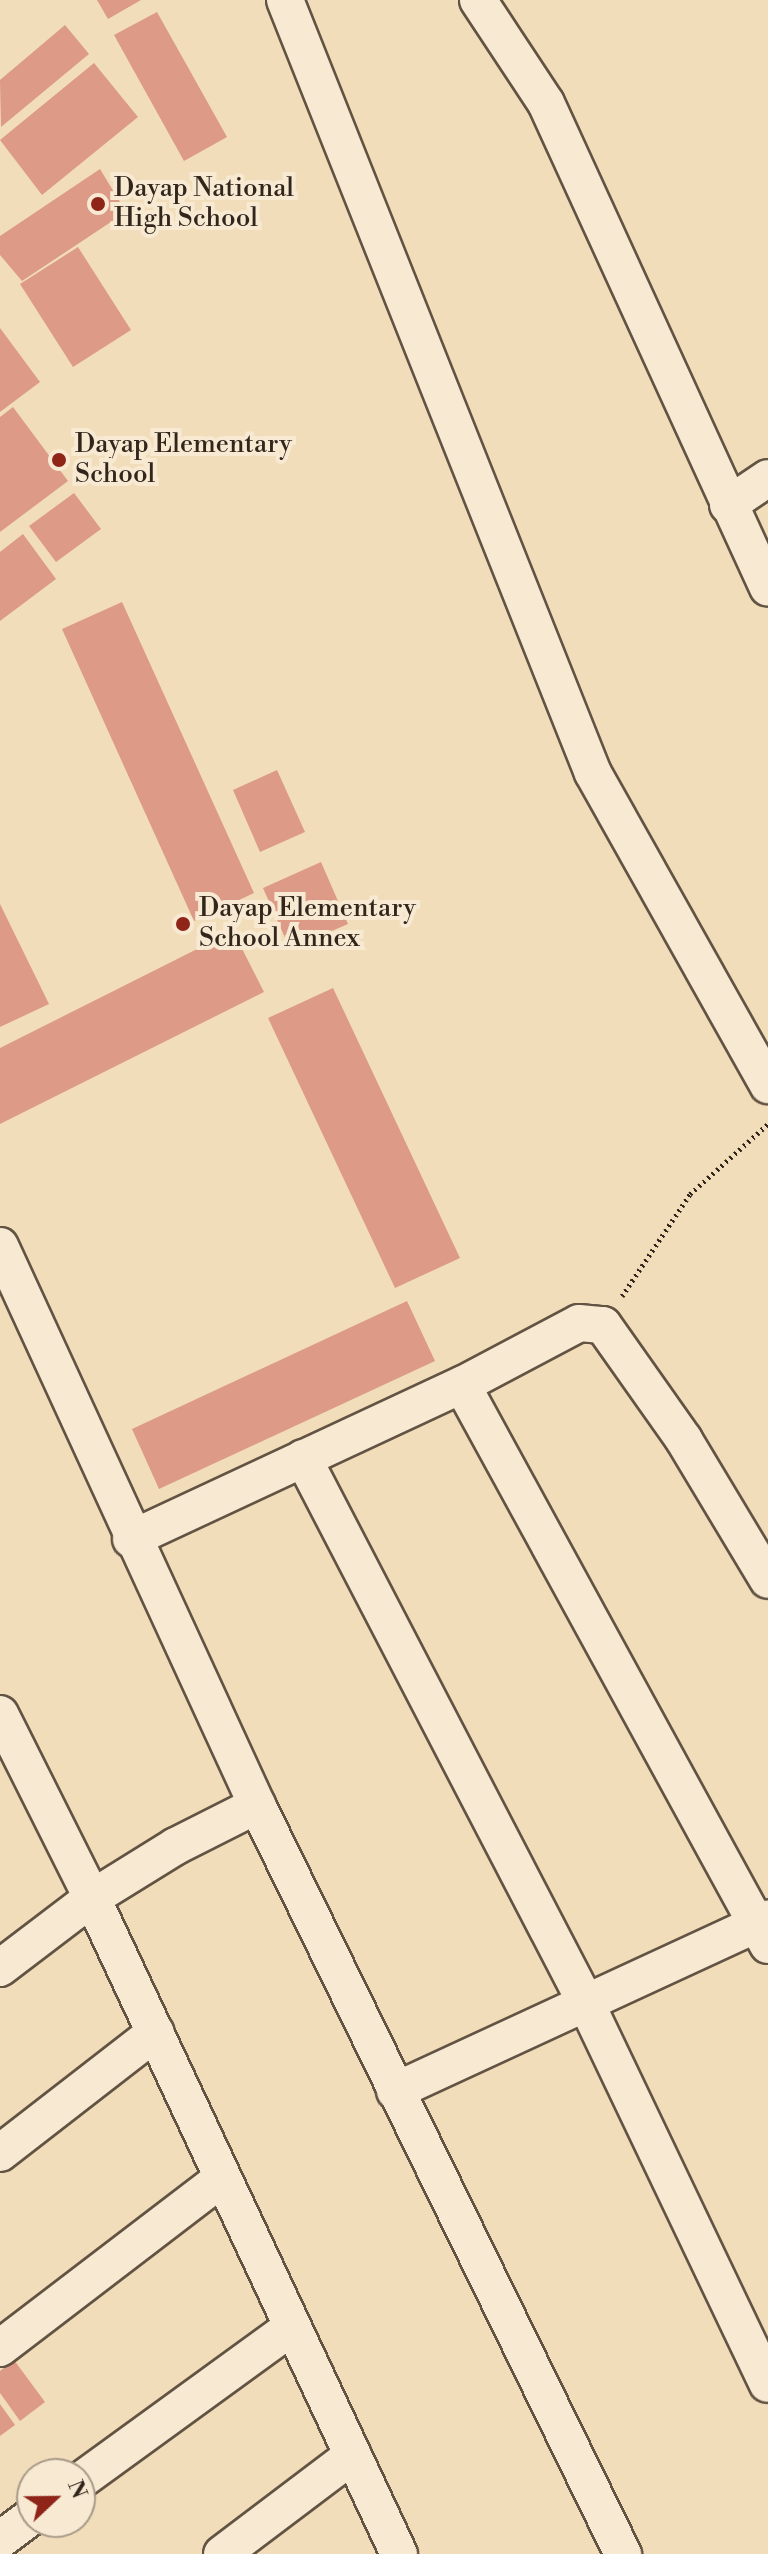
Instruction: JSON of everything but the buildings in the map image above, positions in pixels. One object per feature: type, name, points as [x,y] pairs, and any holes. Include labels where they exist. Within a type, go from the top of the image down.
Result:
[{"type":"street","points":[[285,0],[593,773],[768,1085]]},
{"type":"street","points":[[478,0],[546,103],[768,588]]},
{"type":"street","points":[[728,505],[768,478]]},
{"type":"street","points":[[0,1246],[131,1539],[257,1805],[623,2554]]},
{"type":"street","points":[[131,1539],[462,1385],[579,1323],[603,1325],[684,1440],[768,1580]]},
{"type":"street","points":[[395,2091],[585,2001],[765,1929],[462,1385]]},
{"type":"street","points":[[303,1458],[585,2001],[768,2384]]},
{"type":"street","points":[[0,1714],[11,1770],[92,1898],[399,2554]]},
{"type":"street","points":[[0,1968],[92,1898],[176,1846],[257,1805]]},
{"type":"street","points":[[0,2153],[156,2032]]},
{"type":"street","points":[[0,2348],[222,2178]]},
{"type":"street","points":[[96,2469],[292,2327]]},
{"type":"street","points":[[222,2554],[259,2542],[353,2455]]},
{"type":"path","points":[[603,1325],[690,1194],[768,1124]]},
{"type":"place","name":"Dayap National High School","points":[[98,204]]},
{"type":"place","name":"Dayap Elementary School","points":[[59,460]]},
{"type":"place","name":"Dayap Elementary School Annex","points":[[183,924]]}]
